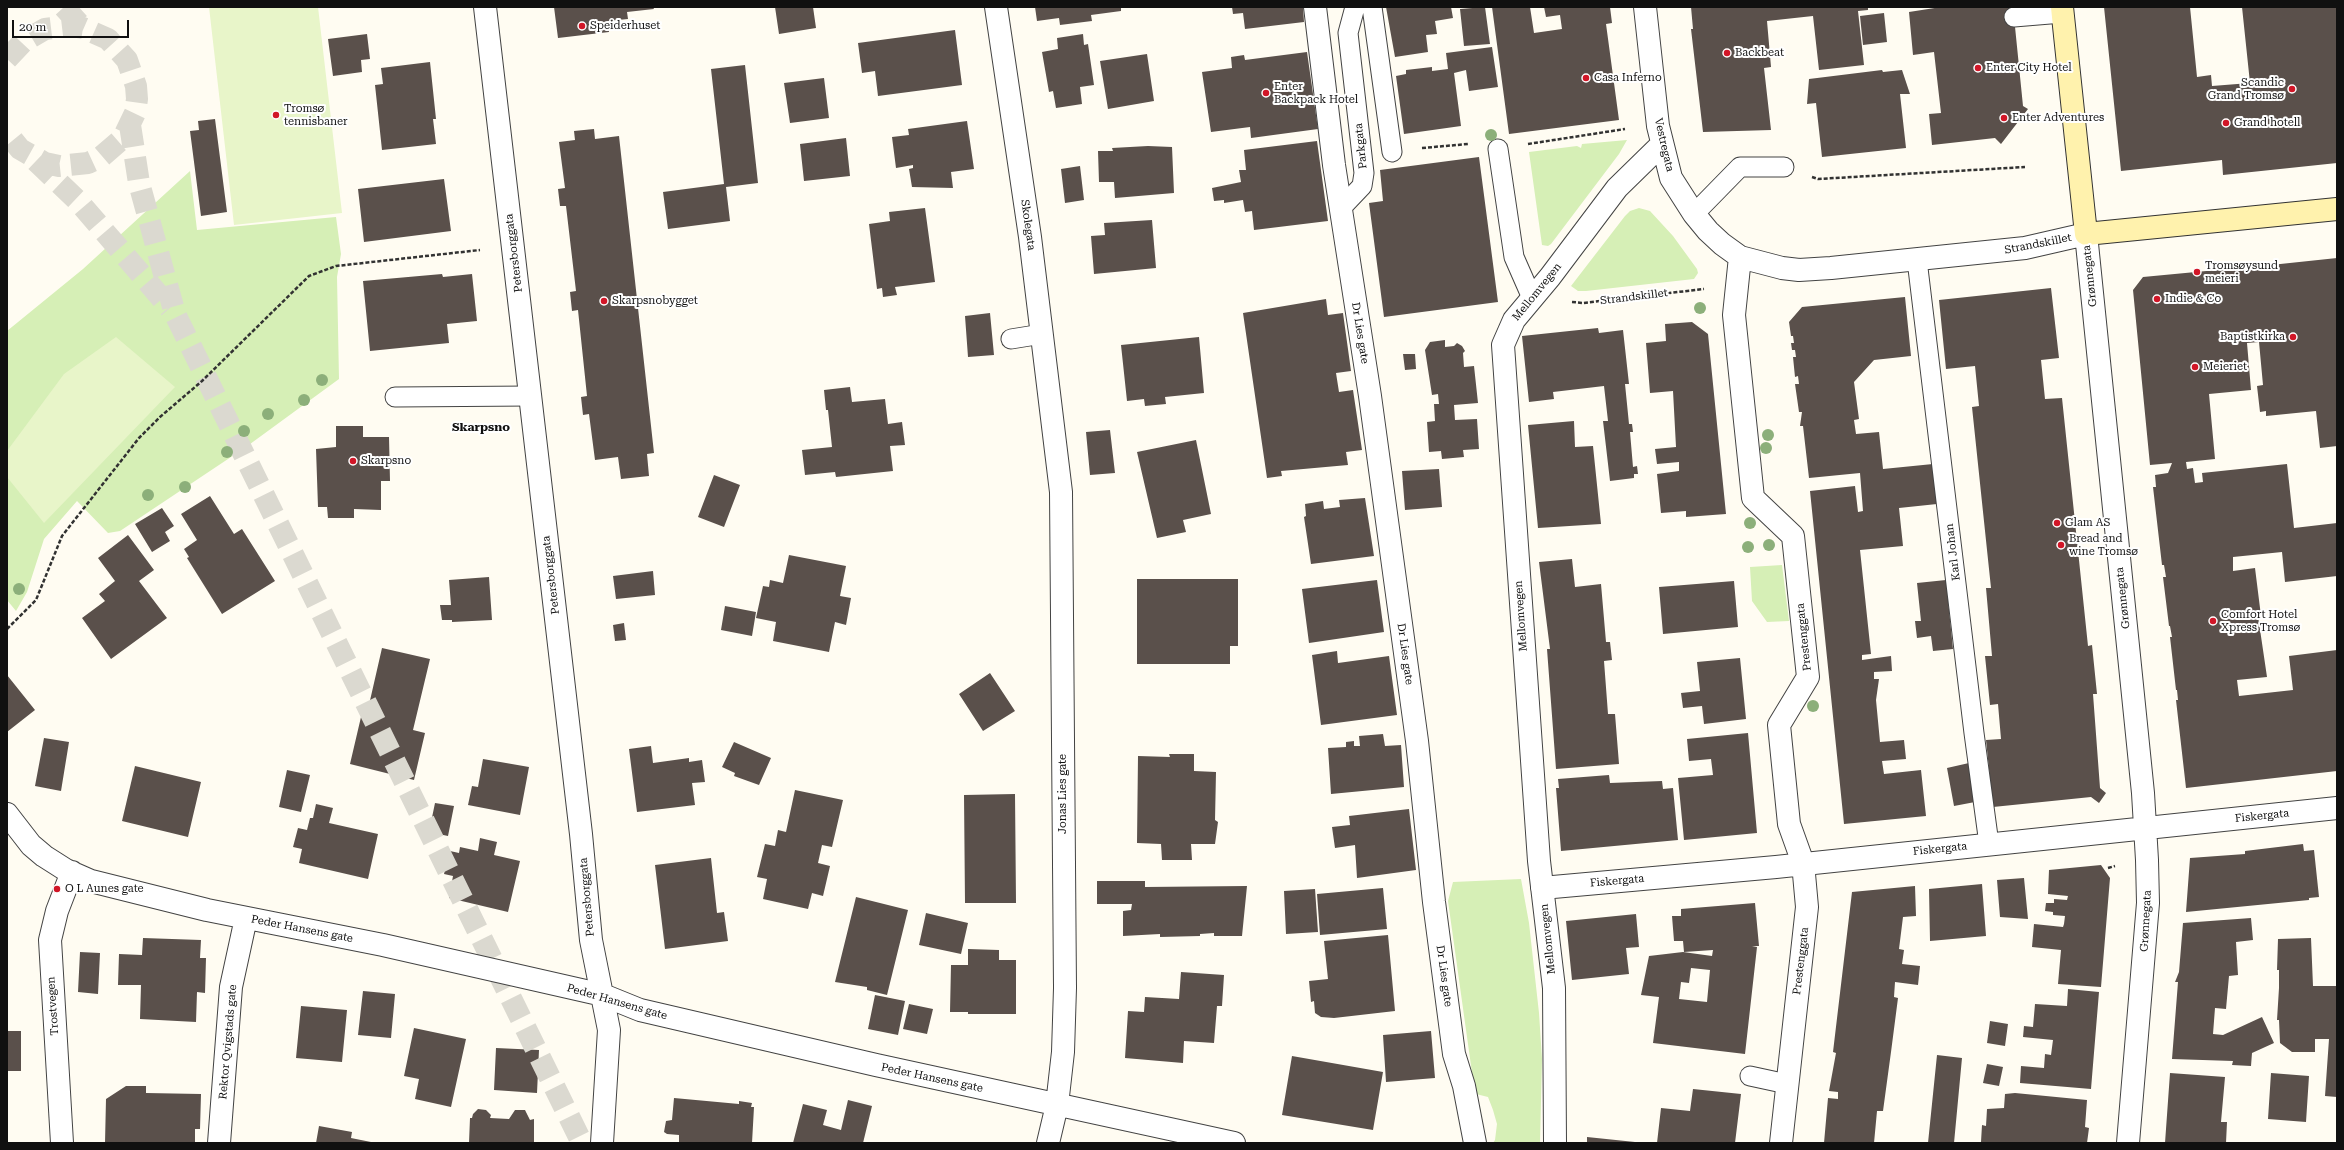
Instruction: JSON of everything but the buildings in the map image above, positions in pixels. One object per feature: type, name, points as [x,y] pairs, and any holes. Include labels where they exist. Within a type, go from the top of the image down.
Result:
[{"type":"street","name":"Petersborggata","points":[[485,7],[581,834],[591,940],[609,1030],[602,1143]]},
{"type":"street","name":"Skolegata","points":[[996,7],[1030,236],[1056,444]]},
{"type":"street","name":"Dr Lies gate","points":[[1315,7],[1334,165],[1342,207],[1417,741],[1434,902],[1454,1054],[1464,1086],[1474,1143]]},
{"type":"street","name":"Vestregata","points":[[1645,7],[1659,136],[1671,178],[1694,214],[1722,244],[1740,257]]},
{"type":"street","name":"Grønnegata","points":[[2062,10],[2144,793],[2144,827],[2148,902],[2128,1143]]},
{"type":"street","name":"Mellomvegen","points":[[1555,1143],[1554,988],[1542,888],[1522,628],[1503,345],[1514,320],[1659,136]]},
{"type":"street","name":"Strandskillet","points":[[1740,257],[1766,265],[1799,270],[1917,260],[2026,248],[2086,234],[2337,209]]},
{"type":"street","name":"Prestenggata","points":[[1740,257],[1736,283],[1734,315],[1753,498],[1793,536],[1808,677],[1779,725],[1788,824],[1803,863],[1807,907],[1781,1143]]},
{"type":"street","name":"Jonas Lies gate","points":[[1048,1143],[1057,1105],[1063,1052],[1065,970],[1061,492],[1056,444]]},
{"type":"street","name":"Fiskergata","points":[[1542,888],[1803,863],[2337,808]]},
{"type":"street","name":"Peder Hansens gate","points":[[7,814],[31,845],[44,856],[91,881],[246,918],[383,946],[602,995],[640,1010],[1057,1105],[1234,1143]]},
{"type":"street","name":"Trostvegen","points":[[62,1143],[50,940],[57,911],[72,872]]},
{"type":"street","name":"Rektor Qvigstads gate","points":[[220,1143],[232,987],[246,918]]},
{"type":"lane","name":"Parkgata","points":[[1342,207],[1362,186],[1364,173],[1348,33],[1355,7]]},
{"type":"lane","points":[[1372,7],[1392,152]]},
{"type":"lane","points":[[2014,17],[2062,10]]},
{"type":"lane","points":[[1498,149],[1514,257],[1532,298]]},
{"type":"lane","points":[[1694,214],[1740,167],[1784,167]]},
{"type":"lane","name":"Karl Johan","points":[[1917,260],[1974,733],[1989,844]]},
{"type":"lane","points":[[1012,339],[1042,334]]},
{"type":"lane","points":[[395,396],[531,396]]},
{"type":"lane","points":[[1750,1076],[1787,1084]]},
{"type":"path","points":[[1414,149],[1437,145],[1472,144],[1489,150],[1558,138],[1659,136]]},
{"type":"path","points":[[1784,167],[1818,179],[2025,167]]},
{"type":"path","points":[[7,629],[36,600],[62,536],[139,438],[160,417],[202,381],[309,276],[336,266],[479,251],[512,245]]},
{"type":"path","name":"Strandskillet","points":[[1532,298],[1583,303],[1736,283]]},
{"type":"green space","name":"Tromsø tennisbaner","points":[[209,7],[318,7],[342,213],[234,225]]},
{"type":"green space","points":[[1627,140],[1619,154],[1551,244],[1548,246],[1542,245],[1529,152],[1577,146],[1581,148],[1582,144]]},
{"type":"green space","points":[[190,171],[197,230],[336,217],[341,254],[337,277],[339,379],[246,447],[120,531],[108,533],[77,501],[44,539],[27,592],[16,611],[7,600],[7,331],[83,269]]},
{"type":"green space","points":[[1639,208],[1650,211],[1673,236],[1697,269],[1698,273],[1694,279],[1586,291],[1578,291],[1571,286],[1625,216],[1630,211]]},
{"type":"green space","points":[[116,337],[175,387],[44,523],[7,477],[7,451],[64,374]]},
{"type":"green space","points":[[1782,565],[1789,621],[1767,622],[1752,601],[1750,567]]},
{"type":"green space","points":[[1521,879],[1529,923],[1539,1013],[1542,1059],[1540,1143],[1493,1143],[1495,1140],[1497,1124],[1493,1110],[1488,1097],[1476,1094],[1474,1087],[1448,901],[1453,882]]},
{"type":"tunnel","points":[[64,7],[83,28]]},
{"type":"tunnel","points":[[7,59],[23,42],[45,29],[70,26],[83,28],[108,39],[127,60],[136,86],[137,99],[135,113],[123,138],[101,157],[88,163],[59,166],[45,163],[20,149],[7,133]]},
{"type":"tunnel","points":[[130,125],[139,183],[175,314],[582,1143]]},
{"type":"tunnel","points":[[36,161],[78,201],[170,308]]},
{"type":"place","name":"Speiderhuset","points":[[582,26]]},
{"type":"place","name":"Backbeat","points":[[1727,53]]},
{"type":"place","name":"Enter City Hotel","points":[[1978,68]]},
{"type":"place","name":"Casa Inferno","points":[[1586,78]]},
{"type":"place","name":"Scandic Grand Tromsø","points":[[2292,89]]},
{"type":"place","name":"Enter Backpack Hotel","points":[[1266,93]]},
{"type":"place","name":"Tromsø tennisbaner","points":[[276,115]]},
{"type":"place","name":"Enter Adventures","points":[[2004,118]]},
{"type":"place","name":"Grand hotell","points":[[2226,123]]},
{"type":"place","name":"Tromsøysund meieri","points":[[2197,272]]},
{"type":"place","name":"Indie & Co","points":[[2157,299]]},
{"type":"place","name":"Skarpsnobygget","points":[[604,301]]},
{"type":"place","name":"Baptistkirka","points":[[2293,337]]},
{"type":"place","name":"Meieriet","points":[[2195,367]]},
{"type":"place","name":"Skarpsno","points":[[353,461]]},
{"type":"place","name":"Glam AS","points":[[2057,523]]},
{"type":"place","name":"Bread and wine Tromsø","points":[[2061,545]]},
{"type":"place","name":"Comfort Hotel Xpress Tromsø","points":[[2213,621]]},
{"type":"place","name":"O L Aunes gate","points":[[57,889]]},
{"type":"district","name":"Skarpsno","points":[[481,427]]}]
